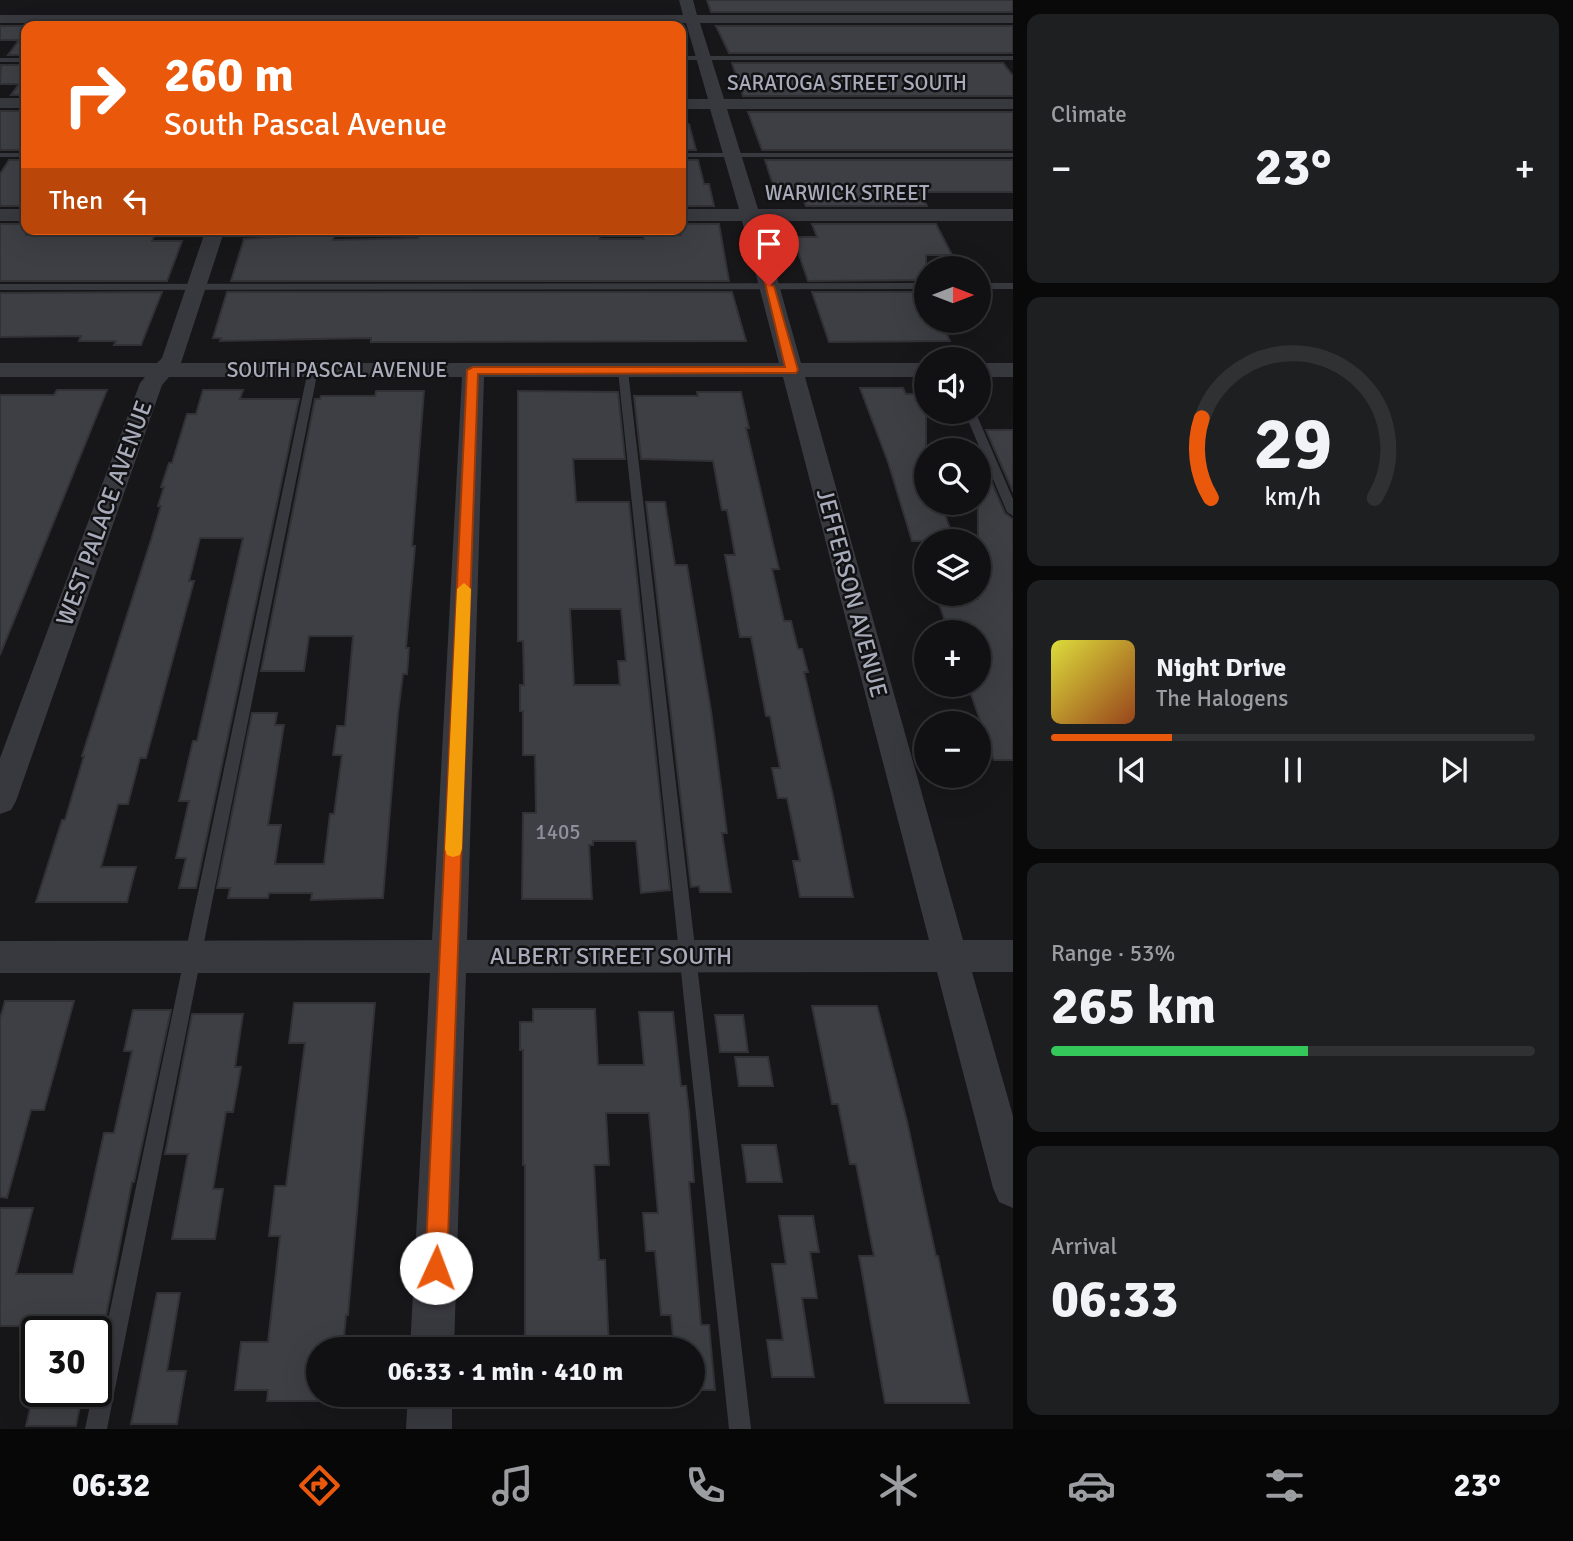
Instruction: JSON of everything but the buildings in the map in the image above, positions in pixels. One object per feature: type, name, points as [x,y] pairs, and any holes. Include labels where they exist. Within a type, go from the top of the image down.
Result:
[{"type":"street","points":[[0,19],[287,17],[689,9],[1013,19]]},
{"type":"street","name":"JEFFERSON AVENUE","points":[[689,9],[692,58],[716,104],[750,215],[1013,1188]]},
{"type":"street","points":[[0,103],[21,103]]},
{"type":"street","name":"SARATOGA STREET SOUTH","points":[[686,104],[1013,104]]},
{"type":"street","points":[[0,215],[21,215]]},
{"type":"street","name":"WARWICK STREET","points":[[686,215],[1013,215]]},
{"type":"street","name":"WEST PALACE AVENUE","points":[[0,801],[152,383],[172,360],[214,235]]},
{"type":"street","name":"SOUTH PASCAL AVENUE","points":[[0,370],[914,370]]},
{"type":"street","points":[[433,1337],[473,370]]},
{"type":"street","points":[[991,370],[1013,370]]},
{"type":"street","name":"ALBERT STREET SOUTH","points":[[0,957],[1013,956]]},
{"type":"street","points":[[429,1429],[430,1407]]},
{"type":"lane","points":[[692,58],[1013,58]]},
{"type":"lane","points":[[0,60],[21,60]]},
{"type":"lane","points":[[0,155],[21,155]]},
{"type":"lane","points":[[686,155],[1013,155]]},
{"type":"lane","points":[[0,287],[914,286]]},
{"type":"lane","points":[[991,286],[1013,286]]},
{"type":"lane","points":[[96,1429],[313,370]]},
{"type":"lane","points":[[623,371],[740,1429]]},
{"type":"lane","points":[[975,424],[1013,512]]},
{"type":"slow traffic","points":[[453,849],[464,589]]},
{"type":"route","points":[[436,1268],[473,370],[792,370],[769,286]]}]
